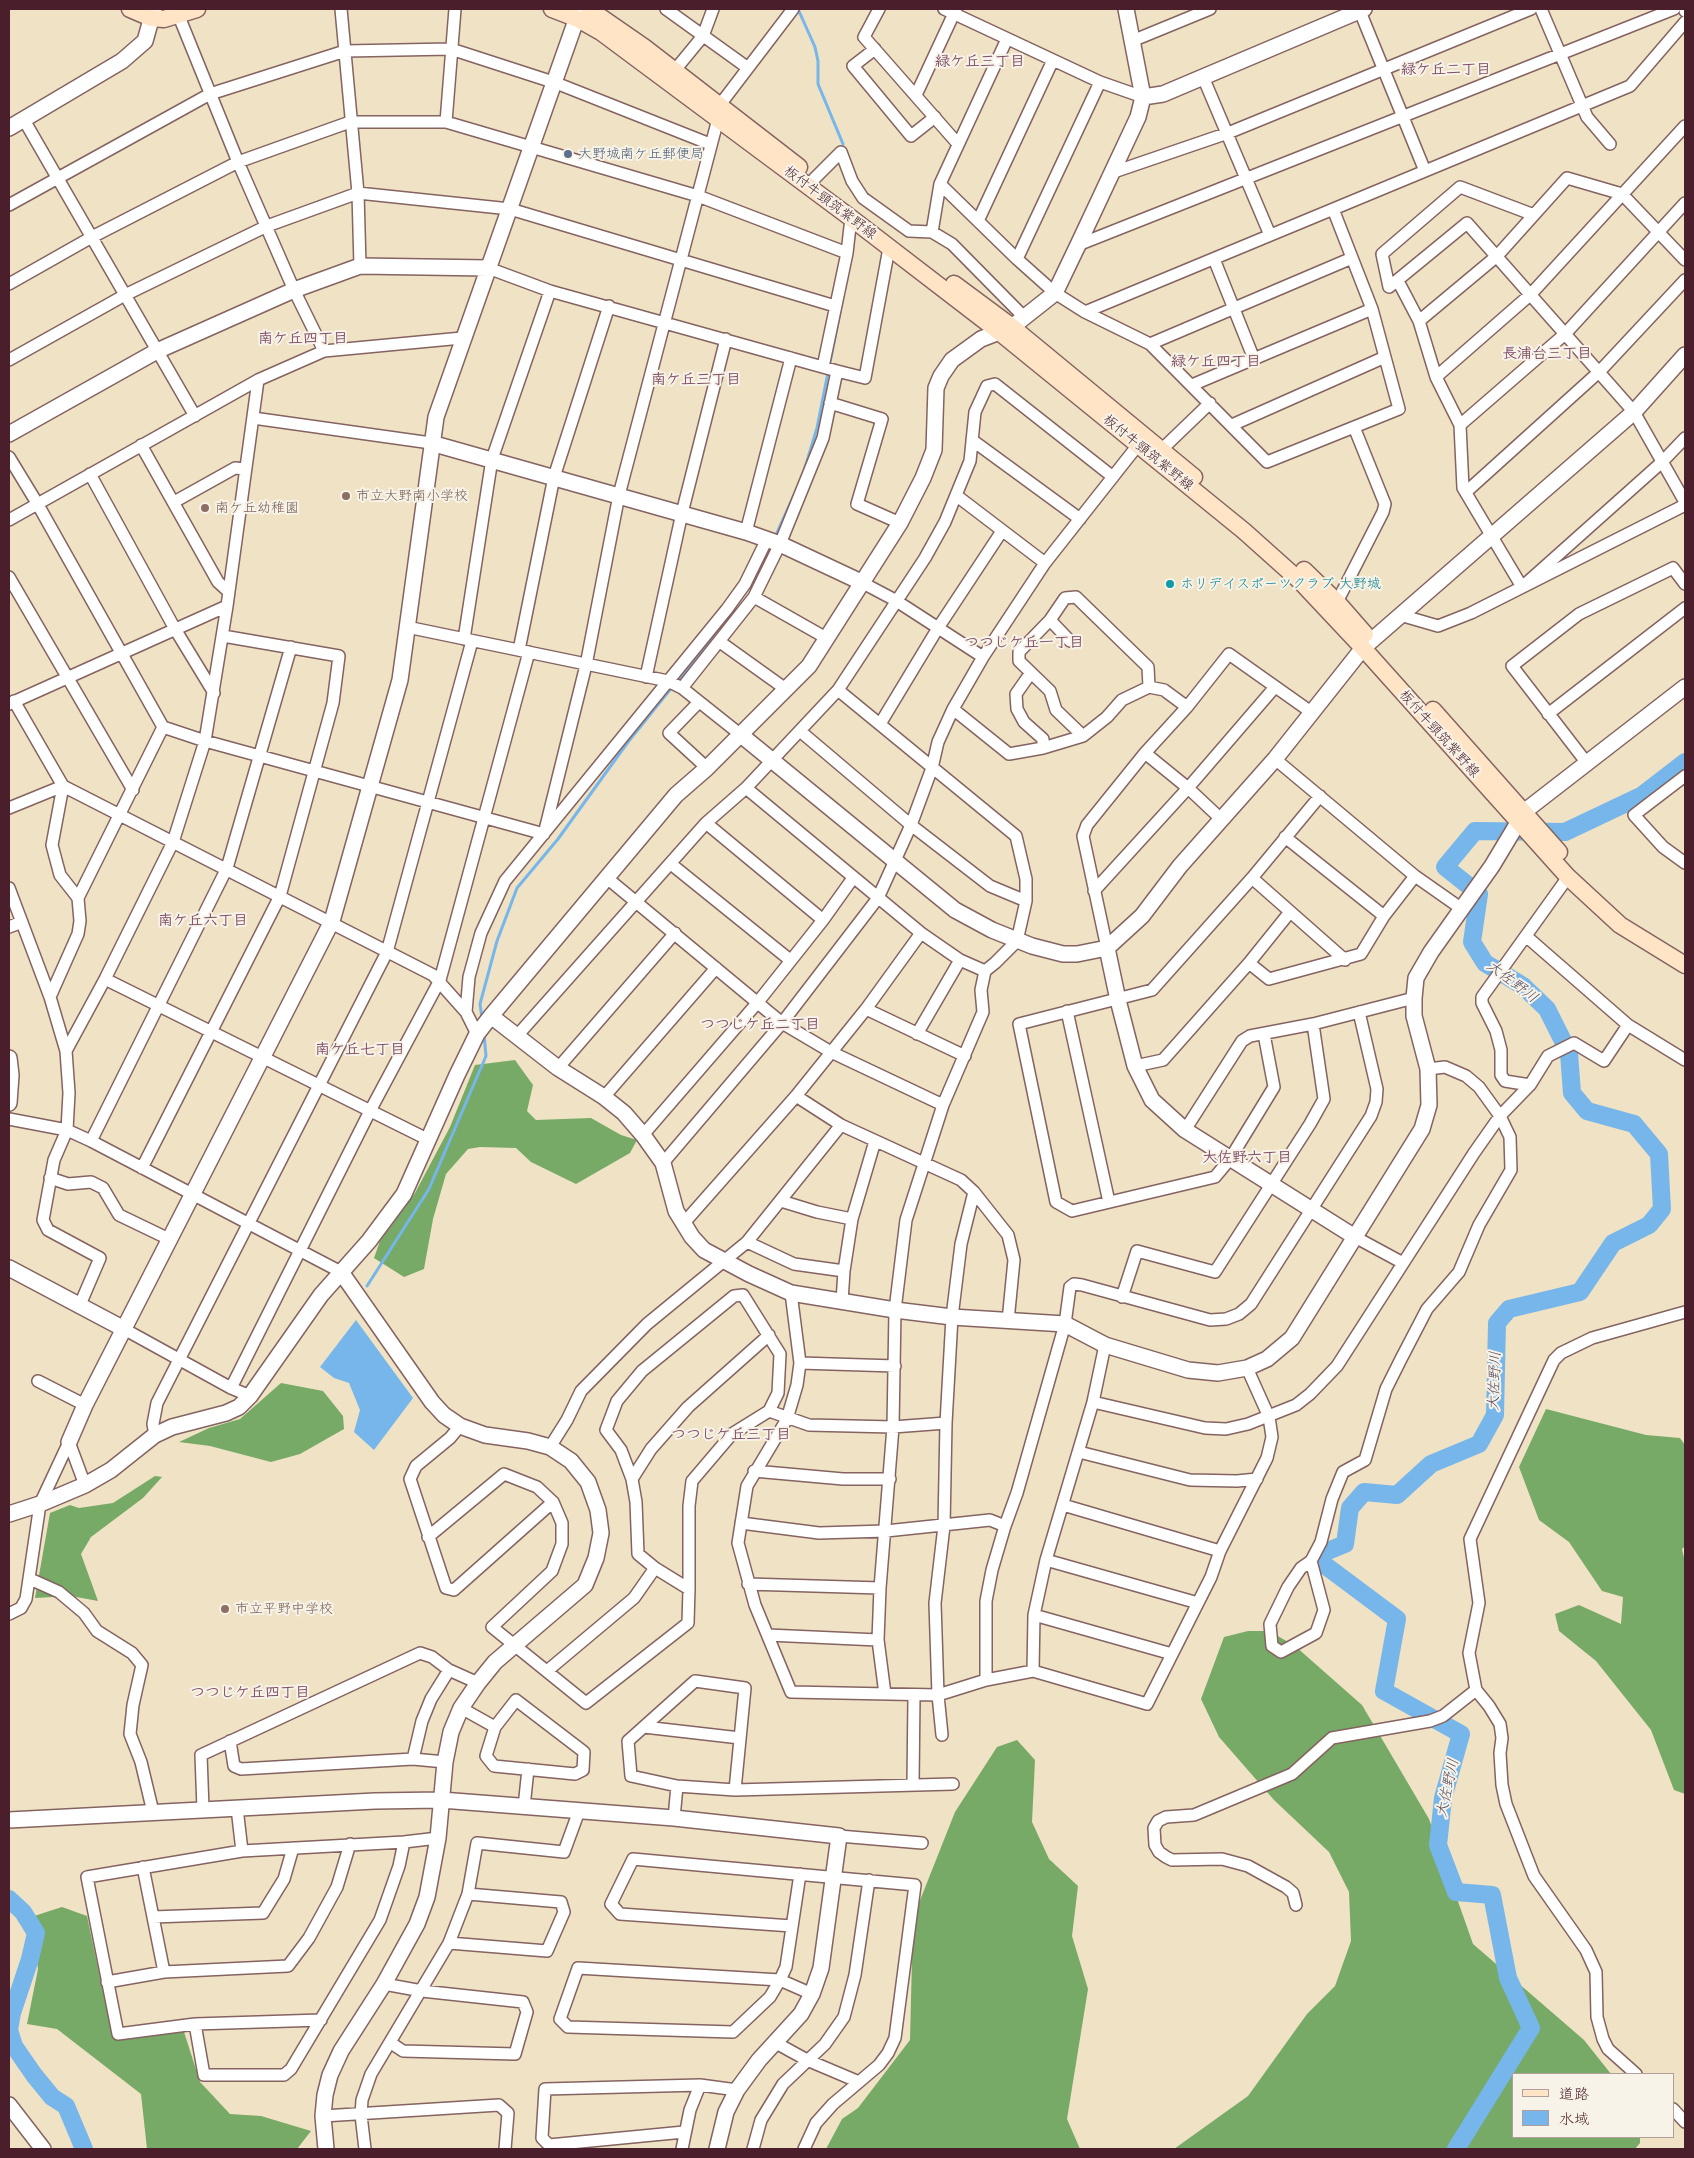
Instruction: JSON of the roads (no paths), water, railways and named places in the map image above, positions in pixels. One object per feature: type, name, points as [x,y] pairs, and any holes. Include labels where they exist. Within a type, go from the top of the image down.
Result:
[{"type":"main road","points":[[130,9],[152,14],[177,13],[197,9]]},
{"type":"main road","name":"板付牛頸筑紫野線","points":[[552,9],[582,12],[675,70],[719,113],[889,248],[1011,325],[1138,445],[1157,453],[1269,538],[1337,602],[1367,644]]},
{"type":"main road","name":"板付牛頸筑紫野線","points":[[582,12],[635,56],[814,179],[1011,325],[1157,453],[1367,644],[1521,816],[1615,907],[1667,945],[1685,954]]},
{"type":"main road","name":"板付牛頸筑紫野線","points":[[1521,816],[1568,877],[1620,925],[1685,965]]},
{"type":"street","points":[[341,9],[358,193],[360,266]]},
{"type":"street","points":[[446,122],[455,9]]},
{"type":"street","points":[[666,9],[748,68]]},
{"type":"street","points":[[675,70],[704,36],[713,9]]},
{"type":"street","points":[[544,834],[586,665],[618,495],[666,321],[719,113],[748,68],[793,9]]},
{"type":"street","points":[[879,9],[864,37],[958,144]]},
{"type":"street","points":[[9,1514],[40,1504],[85,1485],[111,1470],[155,1435],[172,1427],[226,1413],[238,1407],[250,1396],[321,1295],[369,1242],[404,1194],[427,1139],[477,1034],[490,1016],[676,795],[707,768],[809,666],[828,639],[861,582],[900,524],[934,450],[936,388],[941,376],[952,360],[981,339],[1011,325],[1055,293],[1138,117],[1143,97],[1126,9]]},
{"type":"street","points":[[1132,41],[1210,9]]},
{"type":"street","points":[[916,96],[951,10],[1007,39],[1100,82],[1143,97],[1163,94],[1360,9],[1425,171]]},
{"type":"street","points":[[1111,173],[1228,133],[1531,9]]},
{"type":"street","points":[[1540,9],[1587,117],[1610,144]]},
{"type":"street","points":[[1078,245],[1674,9]]},
{"type":"street","points":[[9,1614],[21,1608],[26,1599],[40,1504],[85,1404],[171,1240],[192,1194],[332,921],[400,680],[431,443],[442,394],[582,12]]},
{"type":"street","points":[[177,13],[238,162],[294,290],[324,351]]},
{"type":"street","points":[[9,128],[122,61],[145,41],[152,14]]},
{"type":"street","points":[[1085,312],[1630,86],[1685,22]]},
{"type":"street","points":[[932,232],[940,184],[1007,39]]},
{"type":"street","points":[[9,205],[210,94],[345,52],[451,49],[556,83],[710,144]]},
{"type":"street","points":[[874,49],[853,66],[911,136],[935,117]]},
{"type":"street","points":[[978,221],[1053,60]]},
{"type":"street","points":[[1203,77],[1270,235]]},
{"type":"street","points":[[1017,259],[1100,82]]},
{"type":"street","points":[[24,120],[195,416]]},
{"type":"street","points":[[9,284],[92,237],[238,162],[350,122],[446,122],[698,196],[847,253]]},
{"type":"street","points":[[1436,377],[1532,294],[1685,126]]},
{"type":"street","points":[[814,179],[842,152],[852,181],[863,198],[908,231],[932,232],[952,244],[1011,325]]},
{"type":"street","points":[[1419,321],[1497,256],[1567,178],[1622,194],[1685,260]]},
{"type":"street","points":[[940,184],[1055,293],[1085,312],[1150,344],[1267,462],[1399,409],[1372,309],[1333,209]]},
{"type":"street","points":[[1400,615],[1438,626],[1522,587],[1685,503],[1634,412],[1532,294],[1467,223],[1390,286],[1382,254],[1460,187],[1534,215]]},
{"type":"street","points":[[9,360],[125,295],[267,226],[358,193],[510,208],[835,306]]},
{"type":"street","points":[[1460,425],[1565,334],[1685,203]]},
{"type":"street","points":[[823,367],[847,253],[852,218]]},
{"type":"street","points":[[9,434],[157,351],[294,290],[360,266],[488,268],[550,291],[666,321],[865,378],[889,248]]},
{"type":"street","points":[[1150,344],[1352,258]]},
{"type":"street","points":[[1214,259],[1254,358]]},
{"type":"street","points":[[1466,492],[1600,371],[1685,280]]},
{"type":"street","points":[[1398,281],[1419,321],[1436,377],[1460,425],[1463,488],[1522,587]]},
{"type":"street","points":[[155,1435],[153,1424],[157,1403],[387,952],[430,803],[468,640],[492,459],[550,291]]},
{"type":"street","points":[[232,1388],[370,1111],[440,980],[485,818],[524,651],[554,478],[609,306]]},
{"type":"street","points":[[1192,385],[1372,309]]},
{"type":"street","points":[[9,520],[258,380],[324,351],[462,338]]},
{"type":"street","points":[[646,677],[682,513],[726,339]]},
{"type":"street","points":[[406,627],[646,677],[668,682],[682,688],[955,910],[1017,941],[1063,954],[1077,954],[1108,948],[1142,916],[1180,866],[1275,759],[1367,644],[1634,412],[1685,355]]},
{"type":"street","points":[[1232,425],[1385,357]]},
{"type":"street","points":[[746,532],[791,358]]},
{"type":"street","points":[[682,688],[754,597],[774,542],[823,438],[837,371]]},
{"type":"street","points":[[66,1051],[105,979],[174,842],[205,741],[223,636],[258,380]]},
{"type":"street","points":[[516,1037],[635,900],[671,864],[706,823],[746,788],[838,690],[895,600],[925,558],[957,496],[970,461],[975,412],[987,386],[995,384],[1112,477]]},
{"type":"street","points":[[830,403],[882,419],[857,504],[900,524]]},
{"type":"street","points":[[1157,453],[1210,403]]},
{"type":"street","points":[[252,418],[431,443],[746,532],[774,542],[861,582],[895,600],[983,657]]},
{"type":"street","points":[[1337,602],[1383,512],[1385,504],[1354,427]]},
{"type":"street","points":[[1522,587],[1662,462],[1685,438]]},
{"type":"street","points":[[972,440],[1080,518]]},
{"type":"street","points":[[663,1163],[782,1023],[878,898],[896,863],[932,768],[938,742],[953,709],[983,657],[1045,563],[1138,445]]},
{"type":"street","points":[[141,446],[218,582],[229,592]]},
{"type":"street","points":[[9,457],[37,503],[163,727],[205,741],[544,834]]},
{"type":"street","points":[[174,502],[236,468],[246,470]]},
{"type":"street","points":[[90,474],[175,629],[214,693]]},
{"type":"street","points":[[957,496],[1045,563]]},
{"type":"street","points":[[880,724],[938,628],[1002,531]]},
{"type":"street","points":[[466,1012],[469,977],[480,933],[505,881],[668,682],[745,584],[774,542]]},
{"type":"street","points":[[1586,762],[1512,666],[1579,614],[1673,568],[1685,584]]},
{"type":"street","points":[[9,577],[133,790]]},
{"type":"street","points":[[754,597],[828,639]]},
{"type":"street","points":[[1083,736],[1056,710],[1050,691],[1030,674],[1019,661],[1019,652],[1050,620],[1065,598],[1076,597],[1148,667],[1149,688]]},
{"type":"street","points":[[227,606],[11,702],[63,786],[332,921],[440,980],[466,1012],[477,1034]]},
{"type":"street","points":[[1548,714],[1685,608]]},
{"type":"street","points":[[1050,620],[1070,641]]},
{"type":"street","points":[[142,1168],[280,896],[333,703],[339,656],[223,636]]},
{"type":"street","points":[[720,642],[787,690]]},
{"type":"street","points":[[91,1141],[227,868],[291,647]]},
{"type":"street","points":[[1311,712],[1229,654],[1187,707],[1145,753],[1087,825],[1082,836],[1118,1000],[1135,1066],[1152,1100],[1185,1130],[1355,1237],[1403,1263]]},
{"type":"street","points":[[1030,674],[1016,694],[1017,709],[1024,722],[1043,739],[1043,748]]},
{"type":"street","points":[[1094,891],[1188,788],[1275,687]]},
{"type":"street","points":[[490,1016],[558,1068],[604,1097],[624,1114],[643,1135],[663,1163],[676,1211],[704,1250],[791,1293],[952,1317],[1065,1324],[1105,1345],[1188,1370],[1218,1374],[1247,1368],[1267,1359],[1292,1338],[1422,1129],[1429,1106],[1428,1069],[1414,1016],[1416,978],[1492,866],[1521,816],[1586,762],[1685,687]]},
{"type":"street","points":[[953,709],[1009,754],[1043,748],[1083,736],[1107,717],[1122,700],[1149,688],[1164,690],[1187,707]]},
{"type":"street","points":[[838,690],[1016,836],[1026,879],[1026,900],[1017,941],[995,964],[985,971],[981,990],[983,1012],[944,1105],[906,1220],[896,1310],[890,1479],[880,1588],[878,1640],[885,1694]]},
{"type":"street","points":[[699,702],[669,733],[707,768]]},
{"type":"street","points":[[50,997],[78,934],[80,921],[78,898],[163,727]]},
{"type":"street","points":[[800,731],[911,825],[990,886],[1026,900]]},
{"type":"street","points":[[1145,753],[1188,788],[1221,819]]},
{"type":"street","points":[[1275,759],[1415,876],[1464,907]]},
{"type":"street","points":[[1685,776],[1634,815],[1658,842],[1685,863]]},
{"type":"street","points":[[9,808],[63,786]]},
{"type":"street","points":[[63,786],[52,845],[60,875],[78,898]]},
{"type":"street","points":[[746,788],[921,933],[960,960],[985,971]]},
{"type":"street","points":[[1264,1034],[1274,1086],[1230,1159],[1215,1177],[1072,1211],[1056,1202],[1019,1024],[1152,990],[1252,878],[1320,796]]},
{"type":"street","points":[[706,823],[823,920]]},
{"type":"street","points":[[1285,837],[1384,916]]},
{"type":"street","points":[[671,864],[790,960]]},
{"type":"street","points":[[1249,963],[1269,979],[1345,960],[1361,954],[1384,916],[1415,876]]},
{"type":"street","points":[[1530,1085],[1505,1081],[1501,1075],[1501,1050],[1496,1031],[1482,1003],[1482,997],[1568,877]]},
{"type":"street","points":[[607,878],[782,1023],[831,1052],[944,1105]]},
{"type":"street","points":[[643,1135],[758,1002],[823,920],[853,878]]},
{"type":"street","points":[[1252,878],[1345,960]]},
{"type":"street","points":[[9,888],[50,997],[66,1051],[69,1093],[67,1130],[54,1160],[44,1220],[48,1230],[100,1258],[79,1307]]},
{"type":"street","points":[[1135,1066],[1163,1060],[1249,963],[1290,912]]},
{"type":"street","points":[[9,927],[22,922]]},
{"type":"street","points":[[558,1068],[675,933]]},
{"type":"street","points":[[684,1224],[796,1096],[866,1008],[921,933]]},
{"type":"street","points":[[1527,936],[1628,1025],[1685,1060]]},
{"type":"street","points":[[917,1034],[960,960]]},
{"type":"street","points":[[604,1097],[716,968]]},
{"type":"street","points":[[105,979],[427,1139]]},
{"type":"street","points":[[1185,1130],[1242,1041],[1414,998]]},
{"type":"street","points":[[866,1008],[965,1056]]},
{"type":"street","points":[[1068,1011],[1109,1202]]},
{"type":"street","points":[[986,1680],[986,1601],[1005,1526],[1017,1493],[1065,1324],[1070,1287],[1074,1284],[1210,1320],[1239,1314],[1251,1304],[1313,1210],[1371,1116],[1376,1102],[1377,1089],[1359,1012]]},
{"type":"street","points":[[1122,1297],[1136,1251],[1215,1272],[1324,1099],[1312,1024]]},
{"type":"street","points":[[1094,1402],[1205,1428],[1226,1429],[1269,1417],[1296,1405],[1332,1372],[1500,1116],[1530,1085],[1548,1056],[1574,1043],[1604,1061],[1628,1025]]},
{"type":"street","points":[[9,1058],[11,1075],[9,1102]]},
{"type":"street","points":[[1311,1561],[1324,1610],[1316,1633],[1281,1652],[1272,1646],[1270,1624],[1288,1587],[1301,1568],[1311,1561],[1321,1542],[1332,1499],[1343,1472],[1365,1460],[1386,1389],[1427,1309],[1459,1272],[1479,1225],[1511,1170],[1510,1136],[1500,1116],[1479,1087],[1466,1076],[1445,1067],[1428,1069]]},
{"type":"street","points":[[796,1096],[841,1125],[961,1180],[974,1192],[1008,1235],[1014,1260],[1008,1321]]},
{"type":"street","points":[[9,1120],[67,1130],[341,1272],[432,1402],[444,1415],[460,1426],[485,1435],[528,1440],[550,1447],[571,1461],[588,1482],[598,1510],[601,1533],[596,1558],[585,1585],[495,1662],[461,1708],[451,1732],[445,1762],[438,1838],[427,1897],[416,1924],[384,1984],[341,2051],[330,2075],[325,2095],[323,2116],[326,2149]]},
{"type":"street","points":[[550,1447],[567,1420],[581,1392],[647,1324],[725,1262],[747,1242],[841,1125]]},
{"type":"street","points":[[842,1301],[844,1271],[852,1219],[875,1142]]},
{"type":"street","points":[[50,1178],[68,1184],[91,1182],[103,1188],[119,1215],[171,1240]]},
{"type":"street","points":[[942,1735],[938,1695],[935,1604],[944,1526],[946,1423],[952,1317],[961,1244],[974,1192]]},
{"type":"street","points":[[781,1201],[817,1212],[852,1219]]},
{"type":"street","points":[[747,1242],[794,1264],[844,1271]]},
{"type":"street","points":[[9,1268],[79,1307],[250,1396]]},
{"type":"street","points":[[791,1293],[800,1364],[787,1419],[754,1471],[747,1486],[738,1543],[748,1584],[791,1692],[938,1695],[986,1680],[1033,1671],[1147,1704],[1211,1577],[1220,1551],[1267,1458],[1272,1437],[1269,1417],[1247,1368]]},
{"type":"street","points":[[428,1537],[504,1474],[537,1486],[553,1502],[562,1522],[562,1544],[552,1571],[492,1627],[586,1703],[688,1623],[692,1480],[732,1434],[769,1411],[778,1393],[780,1354],[743,1295],[734,1296],[642,1371],[617,1401],[606,1430],[621,1450],[632,1479],[636,1502],[638,1554],[655,1568],[688,1589]]},
{"type":"street","points":[[1635,2073],[1608,2049],[1597,2016],[1596,1972],[1586,1950],[1534,1876],[1506,1804],[1502,1785],[1500,1753],[1502,1738],[1500,1724],[1476,1690],[1469,1653],[1479,1603],[1470,1539],[1554,1360],[1561,1353],[1592,1338],[1685,1312]]},
{"type":"street","points":[[632,1479],[651,1448],[688,1407],[769,1335]]},
{"type":"street","points":[[1033,1671],[1034,1615],[1046,1560],[1094,1402],[1105,1345]]},
{"type":"street","points":[[800,1364],[895,1366]]},
{"type":"street","points":[[38,1381],[85,1404]]},
{"type":"street","points":[[769,1411],[787,1419],[809,1425],[893,1426],[946,1423]]},
{"type":"street","points":[[460,1426],[450,1438],[416,1466],[411,1473],[411,1487],[446,1588],[454,1590],[553,1502]]},
{"type":"street","points":[[69,1442],[85,1485]]},
{"type":"street","points":[[1079,1452],[1190,1480],[1237,1482],[1257,1479]]},
{"type":"street","points":[[754,1471],[843,1479],[890,1479]]},
{"type":"street","points":[[1063,1505],[1220,1551]]},
{"type":"street","points":[[741,1523],[819,1533],[886,1532],[990,1520],[1005,1526]]},
{"type":"street","points":[[1046,1560],[1198,1603]]},
{"type":"street","points":[[547,1671],[634,1598],[655,1568]]},
{"type":"street","points":[[30,1579],[59,1592],[84,1613],[97,1631],[132,1654],[142,1665],[133,1705],[130,1734],[141,1762],[153,1812]]},
{"type":"street","points":[[748,1584],[880,1588]]},
{"type":"street","points":[[1034,1615],[1172,1654]]},
{"type":"street","points":[[768,1636],[878,1640]]},
{"type":"street","points":[[203,1809],[201,1755],[420,1653],[432,1657],[449,1670],[478,1683]]},
{"type":"street","points":[[413,1759],[430,1698],[449,1670]]},
{"type":"street","points":[[735,1790],[745,1688],[695,1681],[628,1740],[630,1776],[677,1786],[735,1790],[953,1784]]},
{"type":"street","points":[[1296,1904],[1292,1893],[1286,1887],[1270,1876],[1248,1866],[1222,1860],[1172,1860],[1166,1857],[1155,1846],[1154,1828],[1158,1822],[1166,1817],[1194,1815],[1292,1774],[1332,1738],[1430,1721],[1443,1716],[1476,1690]]},
{"type":"street","points":[[913,1784],[914,1696]]},
{"type":"street","points":[[516,1700],[584,1752],[583,1770],[575,1774],[528,1769],[494,1766],[486,1756],[495,1728],[516,1700]]},
{"type":"street","points":[[461,1708],[495,1728]]},
{"type":"street","points":[[644,1727],[740,1738]]},
{"type":"street","points":[[230,1741],[234,1766],[240,1769],[413,1759],[445,1762]]},
{"type":"street","points":[[524,1807],[528,1769]]},
{"type":"street","points":[[674,1818],[677,1786]]},
{"type":"street","points":[[9,1820],[203,1809],[440,1800],[674,1818],[922,1843]]},
{"type":"street","points":[[238,1808],[242,1851]]},
{"type":"street","points":[[365,2149],[361,2115],[362,2100],[371,2074],[449,1943],[468,1894],[477,1843],[564,1852],[579,1811]]},
{"type":"street","points":[[716,2149],[726,2112],[737,2090],[759,2060],[801,2014],[812,1994],[821,1968],[835,1877],[839,1836]]},
{"type":"street","points":[[321,2020],[195,2024],[118,2034],[87,1876],[242,1851],[404,1842],[438,1838]]},
{"type":"street","points":[[195,2024],[204,2075],[284,2075],[291,2069],[380,1920],[399,1866],[404,1842]]},
{"type":"street","points":[[107,1982],[164,1972],[288,1966],[309,1938],[337,1887],[350,1844]]},
{"type":"street","points":[[153,1918],[263,1913],[284,1879],[293,1848]]},
{"type":"street","points":[[792,1926],[620,1914],[611,1904],[633,1859],[915,1885],[895,2038],[888,2053],[879,2065],[833,2104],[816,2123],[804,2149]]},
{"type":"street","points":[[143,1867],[164,1972]]},
{"type":"street","points":[[800,1874],[786,1966],[780,1980],[770,1997],[733,2032],[568,2027],[560,2019],[578,1968],[780,1980],[812,1994]]},
{"type":"street","points":[[753,2149],[761,2120],[783,2084],[825,2044],[844,2017],[855,1975],[869,1880]]},
{"type":"street","points":[[449,1943],[547,1951],[564,1912],[561,1902],[468,1894]]},
{"type":"street","points":[[384,1984],[422,1991],[523,2002],[527,2012],[515,2054],[404,2051],[391,2043]]},
{"type":"street","points":[[776,2043],[807,2060],[859,2082]]},
{"type":"street","points":[[684,2132],[549,2146],[542,2138],[545,2089],[700,2085],[737,2090]]},
{"type":"street","points":[[682,2149],[684,2132],[700,2085]]},
{"type":"street","points":[[9,2105],[43,2149]]},
{"type":"street","points":[[323,2116],[499,2105],[508,2113],[505,2149]]},
{"type":"street","points":[[1674,2110],[1685,2122]]},
{"type":"water","points":[[356,1320],[413,1398],[374,1450],[354,1432],[360,1410],[349,1383],[334,1378],[320,1367]]},
{"type":"waterway","points":[[798,9],[815,47],[818,61],[818,84],[843,144]]},
{"type":"waterway","points":[[804,471],[817,428],[842,302]]},
{"type":"waterway","points":[[775,537],[794,495]]},
{"type":"waterway","points":[[748,588],[771,545]]},
{"type":"waterway","points":[[677,682],[718,629]]},
{"type":"waterway","points":[[482,1018],[480,1004],[497,941],[517,888],[558,839],[628,742],[673,686]]},
{"type":"waterway","name":"大佐野川","points":[[1456,2149],[1531,2028],[1508,1978],[1492,1895],[1456,1892],[1438,1845],[1443,1798],[1461,1734],[1384,1691],[1397,1619],[1322,1563],[1323,1553],[1345,1544],[1350,1508],[1364,1492],[1397,1495],[1431,1464],[1479,1444],[1495,1415],[1497,1323],[1509,1309],[1580,1292],[1613,1243],[1649,1225],[1662,1209],[1659,1154],[1634,1124],[1587,1111],[1572,1093],[1569,1053],[1547,1009],[1523,986],[1485,963],[1472,942],[1479,894],[1445,867],[1475,831],[1565,832],[1641,796],[1685,762]]},
{"type":"waterway","points":[[367,1286],[429,1189],[486,1056],[484,1034]]},
{"type":"waterway","points":[[9,1899],[23,1912],[36,1933],[30,1959],[12,2013],[9,2030],[14,2046],[34,2075],[52,2097],[66,2106],[84,2149]]},
{"type":"place","name":"大野城南ケ丘郵便局","points":[[568,154]]},
{"type":"place","name":"市立大野南小学校","points":[[346,496]]},
{"type":"place","name":"南ケ丘幼稚園","points":[[205,508]]},
{"type":"place","name":"ホリデイスポーツクラブ 大野城","points":[[1170,584]]},
{"type":"place","name":"市立平野中学校","points":[[225,1609]]},
{"type":"district","name":"緑ケ丘三丁目","points":[[980,62]]},
{"type":"district","name":"緑ケ丘二丁目","points":[[1446,70]]},
{"type":"district","name":"南ケ丘四丁目","points":[[303,339]]},
{"type":"district","name":"長浦台三丁目","points":[[1547,354]]},
{"type":"district","name":"緑ケ丘四丁目","points":[[1216,362]]},
{"type":"district","name":"南ケ丘三丁目","points":[[696,380]]},
{"type":"district","name":"つつじケ丘一丁目","points":[[1024,643]]},
{"type":"district","name":"南ケ丘六丁目","points":[[203,921]]},
{"type":"district","name":"つつじケ丘二丁目","points":[[760,1025]]},
{"type":"district","name":"南ケ丘七丁目","points":[[360,1050]]},
{"type":"district","name":"大佐野六丁目","points":[[1247,1158]]},
{"type":"district","name":"つつじケ丘三丁目","points":[[731,1435]]},
{"type":"district","name":"つつじケ丘四丁目","points":[[250,1693]]}]
